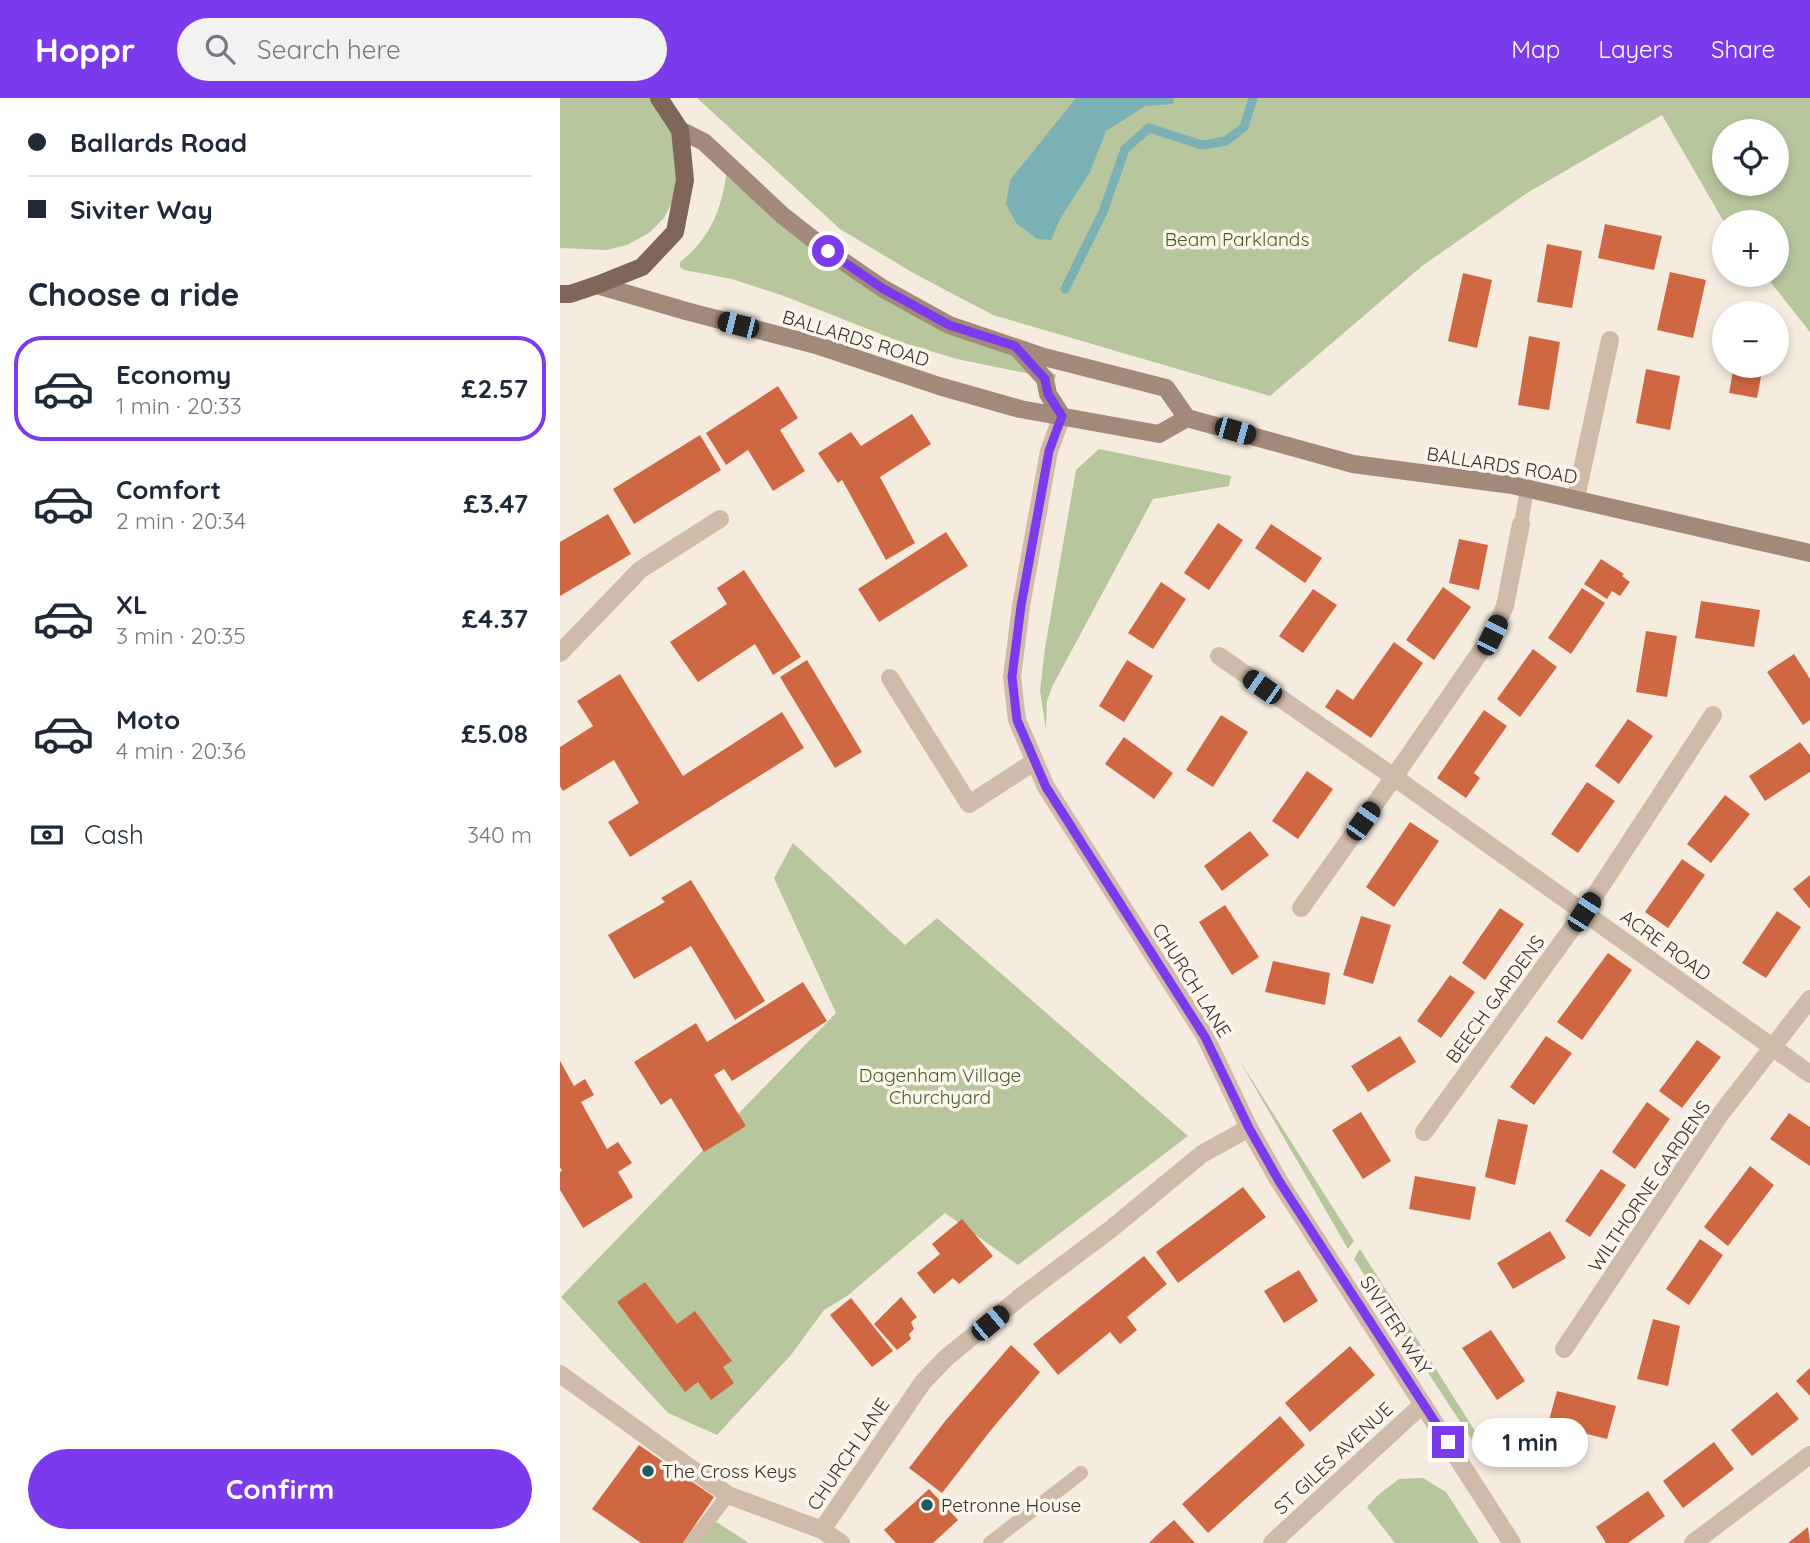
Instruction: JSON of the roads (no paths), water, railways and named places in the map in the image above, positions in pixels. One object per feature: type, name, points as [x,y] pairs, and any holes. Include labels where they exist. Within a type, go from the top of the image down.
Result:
[{"type":"main road","points":[[560,294],[570,294],[642,267],[675,232],[685,180],[680,130],[659,98]]},
{"type":"main road","points":[[680,130],[704,142],[782,215],[882,288],[949,325],[1044,357],[1166,388],[1187,418]]},
{"type":"main road","name":"BALLARDS ROAD","points":[[597,285],[816,345],[939,386],[1020,409],[1159,434],[1187,418],[1353,464],[1512,485],[1810,553]]},
{"type":"main road","points":[[1015,346],[1045,379],[1048,394],[1062,416]]},
{"type":"street","points":[[1576,498],[1610,340]]},
{"type":"street","name":"CHURCH LANE","points":[[822,1530],[923,1382],[946,1358],[1023,1295],[1111,1230],[1202,1154],[1249,1128],[1205,1037],[1046,787],[1017,720],[1012,677],[1021,606],[1049,451],[1062,416]]},
{"type":"street","points":[[560,653],[640,570],[720,519]]},
{"type":"street","points":[[1301,908],[1492,635],[1505,606],[1521,524]]},
{"type":"street","name":"ACRE ROAD","points":[[1219,656],[1810,1074]]},
{"type":"street","points":[[890,678],[969,804],[1034,762]]},
{"type":"street","name":"BEECH GARDENS","points":[[1424,1132],[1584,912],[1713,715]]},
{"type":"street","name":"WILTHORNE GARDENS","points":[[1563,1349],[1719,1116],[1810,999]]},
{"type":"street","name":"SIVITER WAY","points":[[1249,1128],[1279,1181],[1512,1543]]},
{"type":"street","points":[[560,1374],[728,1494],[822,1530],[841,1543]]},
{"type":"street","name":"ST GILES AVENUE","points":[[1272,1543],[1423,1404]]},
{"type":"street","points":[[1693,1543],[1810,1455]]},
{"type":"lane","points":[[1521,524],[1527,489]]},
{"type":"lane","points":[[990,1543],[1081,1474]]},
{"type":"lane","points":[[691,1543],[728,1494]]},
{"type":"water","points":[[1076,98],[1174,98],[1173,104],[1145,106],[1106,131],[1090,172],[1060,219],[1051,240],[1037,239],[1016,223],[1006,204],[1010,180]]},
{"type":"waterway","points":[[1065,289],[1103,212],[1125,149],[1149,128],[1202,145],[1226,141],[1244,127],[1253,98]]},
{"type":"place","name":"The Cross Keys","points":[[648,1471]]},
{"type":"place","name":"Petronne House","points":[[927,1505]]},
{"type":"park label","name":"Beam Parklands","points":[[1237,239]]},
{"type":"park label","name":"Dagenham Village Churchyard","points":[[940,1086]]}]
